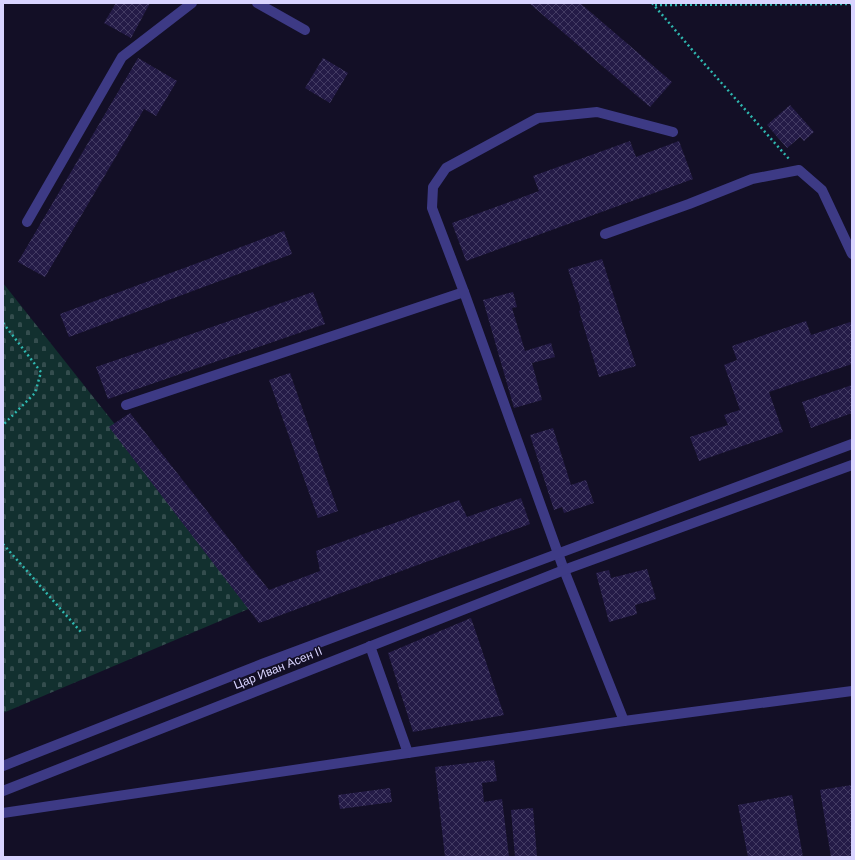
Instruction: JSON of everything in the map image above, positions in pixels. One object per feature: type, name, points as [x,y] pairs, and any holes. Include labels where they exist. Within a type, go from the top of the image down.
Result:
[{"type":"street","points":[[27,222],[122,57],[192,3]]},
{"type":"street","points":[[257,3],[305,30]]},
{"type":"street","points":[[624,721],[564,570],[464,292],[432,208],[433,187],[446,168],[538,118],[597,112],[673,132]]},
{"type":"street","points":[[606,234],[752,179],[799,170],[822,190],[852,254]]},
{"type":"street","points":[[126,405],[464,292]]},
{"type":"street","name":"Цар Иван Асен II","points":[[3,766],[262,664],[852,444]]},
{"type":"street","name":"Цар Иван Асен II","points":[[3,791],[564,570],[852,465]]},
{"type":"street","points":[[370,646],[408,753]]},
{"type":"street","points":[[3,812],[624,721],[852,691]]},
{"type":"path","points":[[653,4],[852,4]]},
{"type":"path","points":[[653,4],[799,170]]},
{"type":"path","points":[[3,323],[41,372],[35,393],[3,425]]},
{"type":"path","points":[[3,544],[81,632]]},
{"type":"green space","points":[[3,283],[258,605],[3,713]]},
{"type":"building","points":[[116,3],[150,3],[131,38],[104,23]]},
{"type":"building","points":[[529,3],[580,3],[672,82],[650,107]]},
{"type":"building","points":[[138,58],[177,81],[156,116],[144,109],[45,277],[18,262]]},
{"type":"building","points":[[323,58],[348,73],[330,103],[305,88]]},
{"type":"building","points":[[790,105],[814,132],[804,141],[800,137],[787,148],[767,125]]},
{"type":"building","points":[[630,141],[636,157],[679,141],[693,179],[466,261],[452,223],[539,191],[533,176]]},
{"type":"building","points":[[284,231],[292,254],[69,337],[60,314]]},
{"type":"building","points":[[602,259],[636,366],[599,377],[568,269]]},
{"type":"building","points":[[313,292],[325,324],[108,399],[96,367]]},
{"type":"building","points":[[513,292],[517,307],[512,308],[525,351],[551,343],[555,357],[532,363],[542,400],[514,408],[483,300]]},
{"type":"building","points":[[806,321],[811,335],[850,322],[852,326],[852,364],[769,392],[783,432],[699,461],[690,437],[728,425],[724,415],[740,410],[724,365],[737,360],[732,346]]},
{"type":"building","points":[[290,373],[338,511],[318,518],[269,380]]},
{"type":"building","points":[[852,385],[852,413],[811,428],[802,402]]},
{"type":"building","points":[[130,413],[269,590],[320,571],[316,551],[459,500],[467,517],[521,498],[530,524],[259,623],[109,427]]},
{"type":"building","points":[[553,428],[571,485],[586,480],[594,503],[564,513],[562,507],[554,510],[530,435]]},
{"type":"building","points":[[647,569],[656,599],[635,605],[637,614],[609,622],[596,573],[609,570],[611,578]]},
{"type":"building","points":[[471,618],[504,715],[413,732],[388,653]]},
{"type":"building","points":[[494,760],[497,781],[482,783],[484,802],[502,799],[509,857],[445,857],[435,767]]},
{"type":"building","points":[[852,785],[852,857],[831,857],[820,790]]},
{"type":"building","points":[[390,788],[392,802],[340,809],[338,795]]},
{"type":"building","points":[[792,795],[803,857],[748,857],[738,805]]},
{"type":"building","points":[[533,808],[537,857],[515,857],[511,810]]}]
